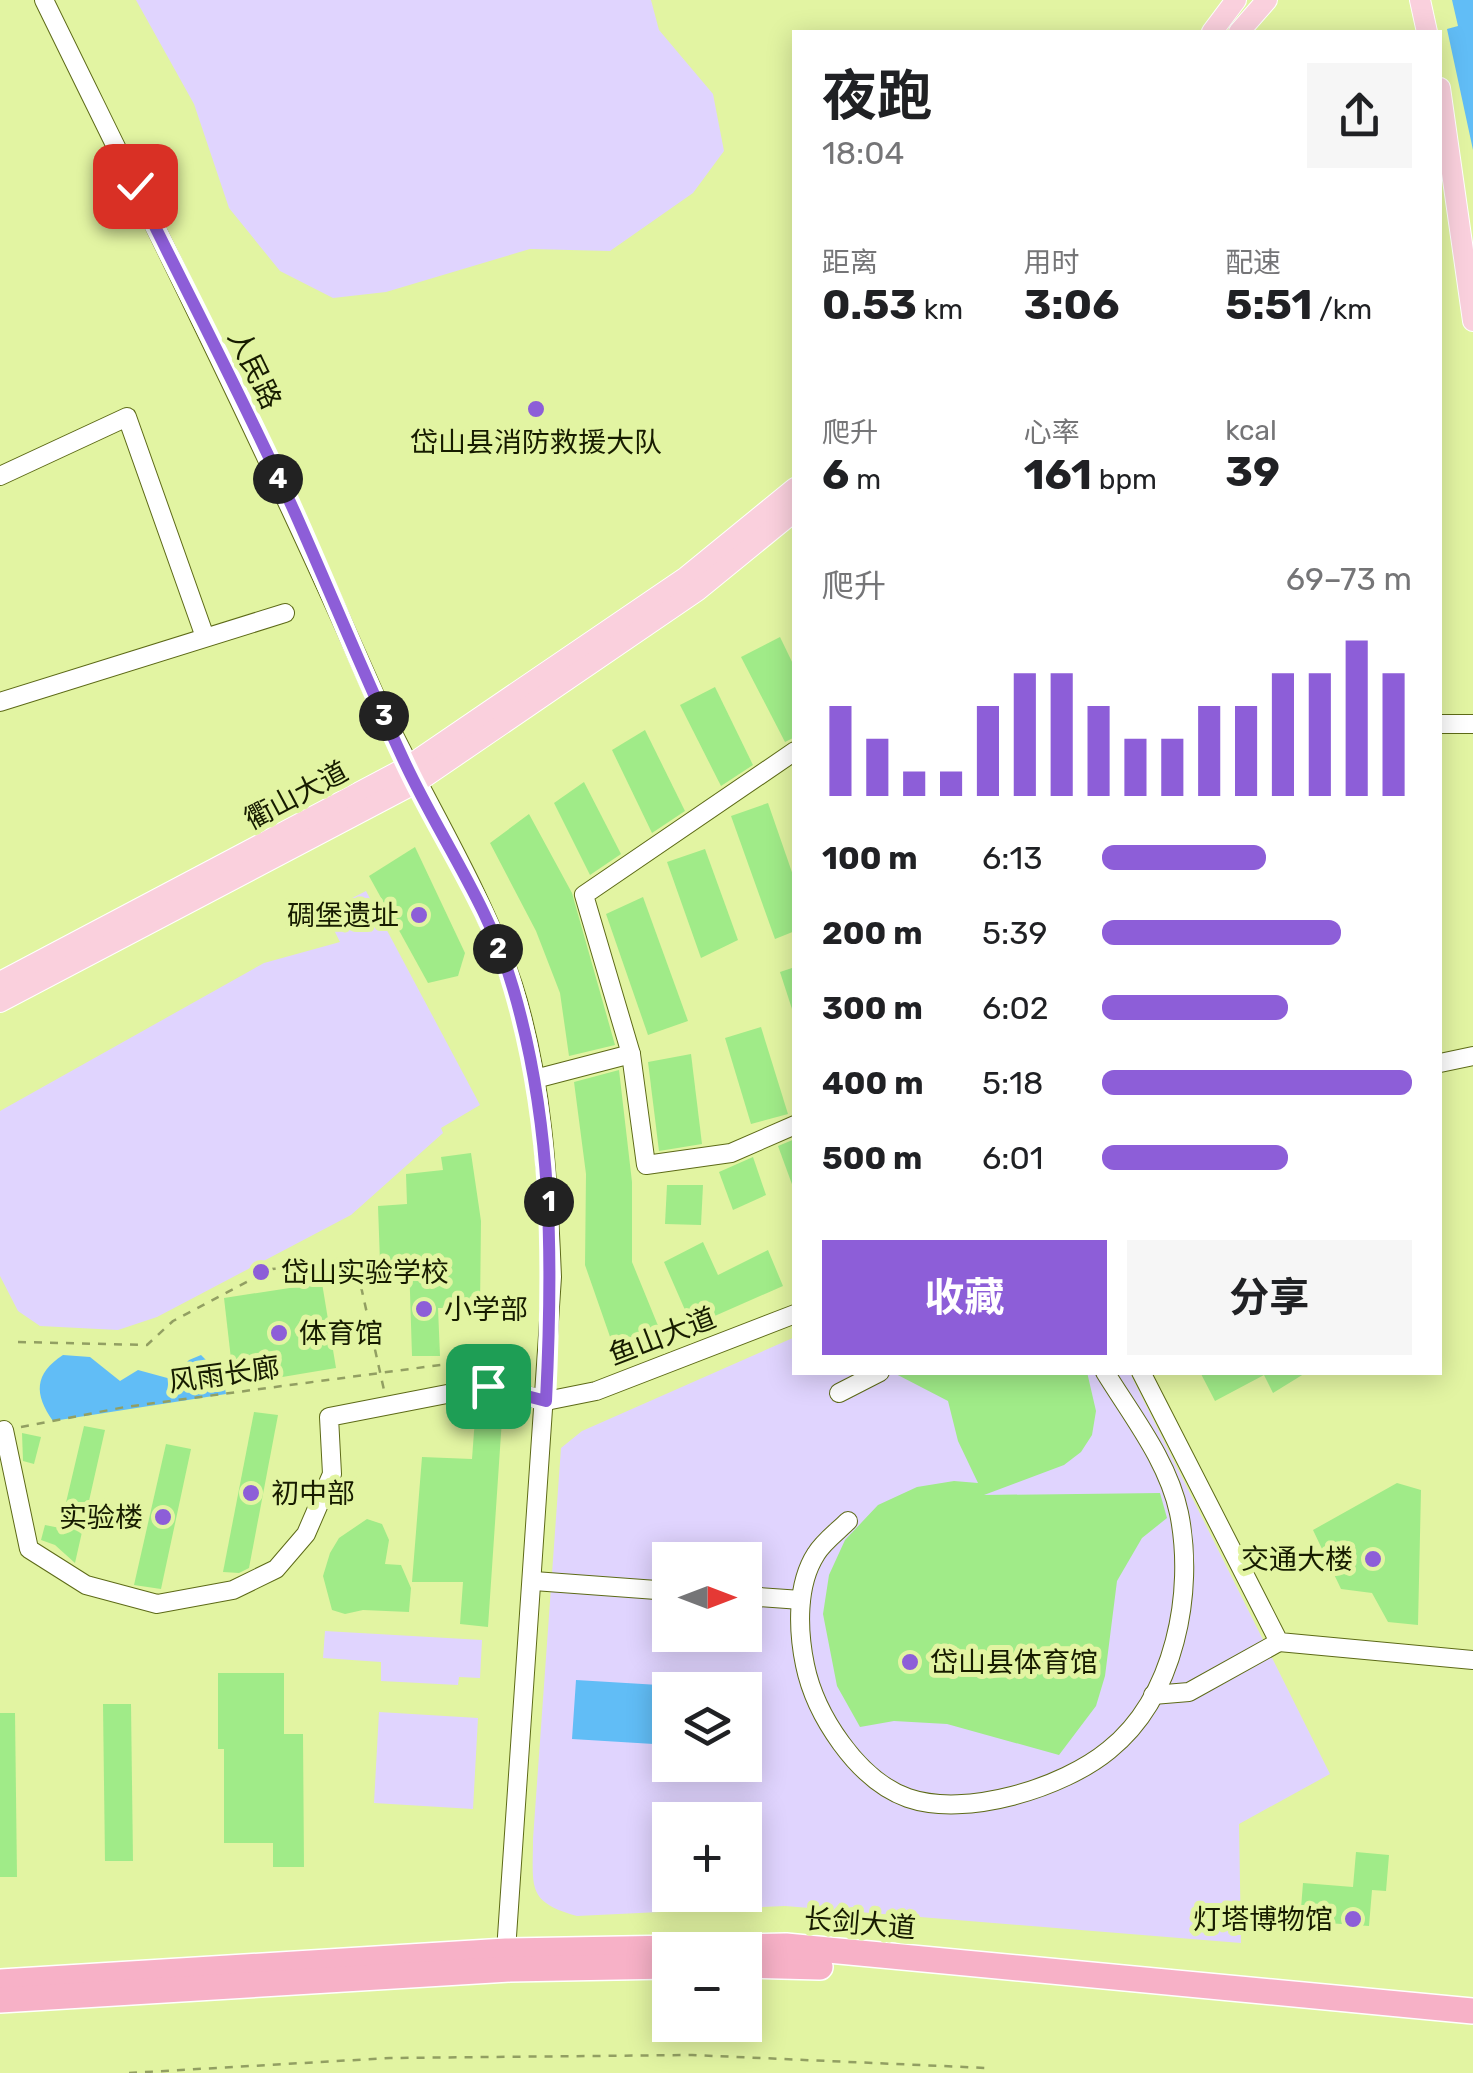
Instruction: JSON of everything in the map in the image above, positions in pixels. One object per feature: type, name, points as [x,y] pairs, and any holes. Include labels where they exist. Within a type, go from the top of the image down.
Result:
[{"type":"highway","name":"长剑大道","points":[[0,1982],[506,1951],[786,1946],[1473,2011]]},
{"type":"highway","name":"长剑大道","points":[[762,1964],[1473,2027]]},
{"type":"highway","points":[[0,2000],[510,1969],[652,1966]]},
{"type":"main road","points":[[1214,30],[1236,0]]},
{"type":"main road","points":[[1241,30],[1267,0]]},
{"type":"main road","points":[[1420,0],[1427,30]]},
{"type":"main road","points":[[1442,114],[1446,165],[1473,321]]},
{"type":"main road","name":"衢山大道","points":[[0,982],[412,775],[686,577],[792,490]]},
{"type":"main road","name":"衢山大道","points":[[0,1002],[412,775],[697,592],[792,513]]},
{"type":"street","name":"人民路","points":[[44,0],[294,510],[412,775],[470,883],[513,985],[535,1079],[548,1171],[551,1260],[546,1401],[506,1951]]},
{"type":"street","points":[[0,476],[127,417],[205,637]]},
{"type":"street","points":[[0,702],[285,613]]},
{"type":"street","points":[[1442,724],[1473,724]]},
{"type":"street","points":[[792,754],[584,895],[631,1054],[646,1165],[731,1153],[792,1126]]},
{"type":"street","points":[[535,1079],[631,1054]]},
{"type":"street","points":[[1442,1062],[1473,1056]]},
{"type":"street","name":"鱼山大道","points":[[546,1401],[596,1391],[792,1315]]},
{"type":"street","points":[[839,1394],[874,1375]]},
{"type":"street","points":[[848,1521],[816,1554],[801,1600],[800,1644],[811,1696],[841,1745],[881,1782],[909,1798],[996,1801],[1052,1786],[1110,1749],[1153,1695],[1176,1637],[1186,1568],[1178,1510],[1163,1466],[1106,1375]]},
{"type":"street","points":[[1143,1375],[1280,1642]]},
{"type":"street","points":[[4,1430],[30,1549],[86,1585],[156,1604],[233,1590],[276,1569],[306,1534],[332,1474],[329,1417],[488,1386],[546,1401]]},
{"type":"street","points":[[534,1581],[652,1590]]},
{"type":"street","points":[[762,1597],[801,1600]]},
{"type":"street","points":[[1153,1695],[1189,1692],[1280,1642],[1473,1660]]},
{"type":"path","points":[[18,1342],[148,1346],[173,1321],[271,1269],[356,1264],[383,1373]]},
{"type":"path","name":"风雨长廊","points":[[4,1430],[125,1408],[455,1363]]},
{"type":"path","points":[[129,2073],[390,2058],[692,2055],[986,2068]]},
{"type":"shaded area","points":[[136,0],[651,0],[659,30],[713,94],[724,151],[693,193],[610,251],[530,249],[386,292],[333,298],[280,271],[229,208],[194,104]]},
{"type":"shaded area","points":[[366,891],[480,1105],[441,1128],[443,1133],[351,1215],[157,1317],[118,1330],[40,1326],[18,1311],[0,1276],[0,1111],[264,963],[340,942],[325,912]]},
{"type":"shaded area","name":"岱山县体育馆","points":[[792,1338],[792,1375],[1131,1375],[1330,1774],[1239,1824],[1241,1943],[762,1907],[762,1802],[652,1802],[652,1912],[660,1912],[577,1916],[549,1905],[533,1881],[561,1448],[582,1431]]},
{"type":"shaded area","points":[[325,1631],[482,1640],[480,1678],[459,1677],[458,1685],[381,1681],[381,1662],[323,1658]]},
{"type":"shaded area","points":[[379,1712],[478,1718],[473,1809],[374,1803]]},
{"type":"water","points":[[1452,0],[1473,0],[1473,150],[1447,29],[1458,26]]},
{"type":"water","points":[[63,1355],[90,1357],[120,1381],[138,1370],[171,1379],[189,1360],[201,1355],[223,1377],[226,1394],[53,1421],[42,1402],[40,1385],[53,1362]]},
{"type":"water","points":[[576,1680],[652,1685],[652,1744],[572,1739]]},
{"type":"building","points":[[780,637],[792,662],[792,738],[785,742],[741,657]]},
{"type":"building","points":[[715,687],[753,765],[721,786],[680,705]]},
{"type":"building","points":[[645,730],[685,811],[652,833],[612,750]]},
{"type":"building","points":[[584,782],[621,854],[590,875],[554,803]]},
{"type":"building","points":[[768,803],[792,872],[792,932],[775,939],[731,816]]},
{"type":"building","points":[[529,814],[572,893],[615,1045],[569,1056],[560,993],[536,931],[490,843]]},
{"type":"building","name":"碉堡遗址","points":[[415,847],[465,953],[458,976],[428,983],[369,876]]},
{"type":"building","points":[[705,849],[738,940],[701,958],[667,862]]},
{"type":"building","points":[[643,897],[688,1021],[648,1035],[606,914]]},
{"type":"building","points":[[792,968],[792,1009],[780,972]]},
{"type":"building","points":[[761,1027],[788,1114],[751,1124],[725,1038]]},
{"type":"building","points":[[691,1054],[702,1144],[659,1151],[648,1062]]},
{"type":"building","points":[[619,1070],[632,1182],[632,1262],[661,1333],[615,1351],[585,1265],[586,1174],[574,1082]]},
{"type":"building","points":[[792,1140],[792,1184],[778,1146]]},
{"type":"building","points":[[471,1153],[481,1221],[480,1308],[438,1308],[440,1356],[412,1356],[409,1261],[380,1262],[378,1206],[407,1204],[406,1174],[443,1170],[441,1157]]},
{"type":"building","points":[[753,1157],[766,1195],[733,1210],[719,1172]]},
{"type":"building","points":[[667,1185],[703,1185],[701,1225],[665,1224]]},
{"type":"building","points":[[703,1242],[718,1275],[768,1250],[783,1286],[692,1326],[664,1262]]},
{"type":"building","name":"体育馆","points":[[322,1283],[336,1368],[234,1385],[224,1298]]},
{"type":"building","points":[[467,1350],[476,1352],[480,1363],[475,1373],[466,1376],[458,1372],[453,1358]]},
{"type":"building","points":[[898,1375],[1088,1375],[1096,1411],[1092,1435],[1081,1452],[1064,1465],[984,1495],[1160,1493],[1167,1518],[1142,1538],[1117,1581],[1105,1676],[1096,1706],[1059,1755],[947,1724],[894,1721],[860,1727],[837,1686],[823,1614],[829,1575],[845,1540],[878,1505],[917,1487],[954,1481],[978,1483],[958,1441],[948,1401]]},
{"type":"building","points":[[1202,1375],[1264,1375],[1215,1401]]},
{"type":"building","points":[[1264,1375],[1302,1375],[1273,1393]]},
{"type":"building","name":"初中部","points":[[254,1412],[278,1415],[249,1568],[239,1573],[223,1572]]},
{"type":"building","points":[[475,1418],[502,1419],[488,1627],[460,1624],[463,1582],[412,1582],[422,1457],[472,1459]]},
{"type":"building","points":[[84,1426],[105,1430],[75,1563],[55,1545],[41,1540],[45,1525],[60,1528]]},
{"type":"building","points":[[22,1433],[41,1437],[34,1464],[23,1461]]},
{"type":"building","name":"实验楼","points":[[166,1444],[191,1449],[161,1589],[134,1585]]},
{"type":"building","name":"交通大楼","points":[[1397,1483],[1421,1490],[1418,1625],[1388,1622],[1372,1593],[1341,1589],[1313,1530]]},
{"type":"building","points":[[367,1519],[382,1524],[389,1540],[385,1564],[401,1565],[411,1588],[409,1612],[363,1610],[345,1614],[332,1610],[323,1576],[330,1553],[339,1538]]},
{"type":"building","points":[[218,1673],[284,1673],[284,1734],[303,1734],[304,1867],[273,1867],[273,1843],[224,1843],[224,1749],[218,1749]]},
{"type":"building","points":[[103,1704],[131,1704],[133,1861],[105,1861]]},
{"type":"building","points":[[0,1713],[15,1713],[17,1877],[0,1877]]},
{"type":"building","points":[[1356,1852],[1389,1855],[1386,1891],[1372,1890],[1369,1926],[1300,1921],[1303,1883],[1353,1887]]},
{"type":"place","name":"岱山县消防救援大队","points":[[536,409]]},
{"type":"place","name":"碉堡遗址","points":[[419,915]]},
{"type":"place","name":"岱山实验学校","points":[[261,1272]]},
{"type":"place","name":"小学部","points":[[424,1309]]},
{"type":"place","name":"体育馆","points":[[279,1333]]},
{"type":"place","name":"初中部","points":[[251,1493]]},
{"type":"place","name":"实验楼","points":[[163,1517]]},
{"type":"place","name":"交通大楼","points":[[1373,1559]]},
{"type":"place","name":"岱山县体育馆","points":[[910,1662]]},
{"type":"place","name":"灯塔博物馆","points":[[1353,1919]]},
{"type":"route","points":[[135,186],[294,510],[407,767],[470,883],[513,985],[534,1070],[548,1171],[552,1277],[546,1401],[488,1386]]}]
